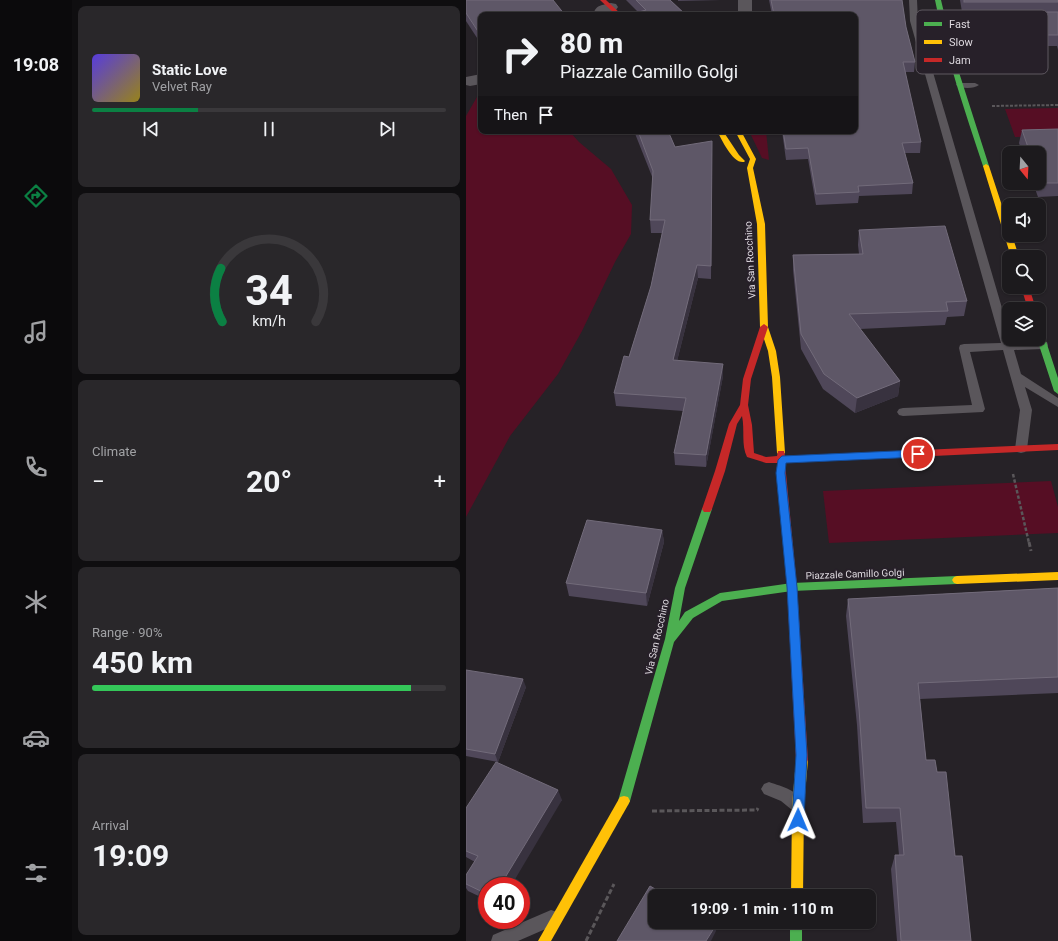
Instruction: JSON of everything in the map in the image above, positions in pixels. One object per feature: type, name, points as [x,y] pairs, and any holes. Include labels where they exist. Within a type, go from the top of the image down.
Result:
[{"type":"street","points":[[745,0],[745,12]]},
{"type":"street","points":[[938,0],[940,10]]},
{"type":"street","points":[[957,74],[1013,250]]},
{"type":"street","points":[[722,134],[736,156],[750,168]]},
{"type":"street","name":"Via San Rocchino","points":[[740,134],[753,159],[750,168],[761,224],[764,327],[772,352],[776,377],[782,460],[781,473],[792,587],[802,755],[798,806],[797,889]]},
{"type":"street","name":"Via San Rocchino","points":[[544,941],[624,802],[670,640],[680,588],[720,471],[733,424],[744,405],[747,379],[764,327]]},
{"type":"street","points":[[1043,346],[1058,391]]},
{"type":"street","points":[[744,405],[748,425],[748,449],[750,454],[766,460],[1058,447]]},
{"type":"street","name":"Piazzale Camillo Golgi","points":[[670,640],[689,615],[702,606],[720,597],[792,587],[1058,576]]},
{"type":"street","points":[[796,929],[796,941]]},
{"type":"lane","points":[[912,0],[916,28]]},
{"type":"lane","points":[[929,74],[1002,325]]},
{"type":"lane","points":[[960,85],[974,85]]},
{"type":"lane","points":[[903,412],[979,409],[964,348],[1008,346],[1026,410],[1021,449]]},
{"type":"lane","points":[[1016,376],[1058,403]]},
{"type":"lane","points":[[769,789],[786,795],[798,806]]},
{"type":"lane","points":[[499,941],[560,914]]},
{"type":"path","points":[[968,107],[1058,105]]},
{"type":"path","points":[[650,811],[757,810],[759,804]]},
{"type":"path","points":[[586,941],[616,880]]},
{"type":"shaded area","points":[[478,95],[478,134],[572,134],[611,169],[632,205],[631,234],[615,262],[582,331],[558,374],[510,436],[466,517],[466,116]]},
{"type":"shaded area","points":[[1058,108],[1058,136],[1015,137],[1005,109]]},
{"type":"shaded area","points":[[766,134],[769,160],[762,158],[751,135]]},
{"type":"shaded area","points":[[1051,481],[1058,507],[1058,533],[829,543],[823,491]]},
{"type":"building","points":[[466,0],[553,0],[563,12],[478,12],[478,31],[466,13]]},
{"type":"building","points":[[636,0],[670,0],[683,12],[639,12],[646,10]]},
{"type":"building","points":[[771,0],[902,0],[906,27],[915,62],[903,62],[921,142],[902,143],[913,183],[858,186],[859,192],[816,194],[808,148],[786,149],[784,134],[858,134],[858,12],[773,12]]},
{"type":"building","points":[[964,0],[1058,0],[1058,2],[964,2]]},
{"type":"building","points":[[1048,12],[1058,12],[1058,35],[1048,35]]},
{"type":"building","points":[[1058,129],[1058,183],[1046,183],[1046,146],[1028,146],[1022,130]]},
{"type":"building","points":[[639,134],[669,134],[675,147],[712,141],[711,266],[697,265],[673,360],[723,364],[706,455],[674,453],[686,398],[614,393],[624,356],[629,357],[651,286],[665,220],[650,220],[653,171]]},
{"type":"building","points":[[945,226],[967,301],[946,302],[948,311],[849,314],[900,381],[857,398],[824,374],[801,334],[793,255],[863,254],[859,230]]},
{"type":"building","points":[[587,520],[662,530],[646,593],[566,583]]},
{"type":"building","points":[[1058,588],[1058,677],[918,683],[926,760],[935,760],[937,772],[946,772],[955,856],[962,856],[971,941],[901,941],[895,855],[904,855],[900,808],[866,808],[859,709],[848,599]]},
{"type":"building","points":[[466,670],[523,679],[495,754],[466,749]]},
{"type":"building","points":[[496,762],[558,790],[505,877],[478,877],[478,890],[466,884],[466,875],[478,856],[466,851],[466,808]]},
{"type":"building","points":[[650,886],[655,889],[648,889]]},
{"type":"building","points":[[648,889],[648,929],[714,929],[706,941],[617,941]]},
{"type":"traffic: fast","points":[[938,0],[940,10]]},
{"type":"traffic: fast","points":[[956,74],[986,166]]},
{"type":"traffic: fast","points":[[1044,346],[1058,391]]},
{"type":"traffic: fast","points":[[624,801],[670,639],[680,588],[707,509]]},
{"type":"traffic: fast","points":[[671,639],[689,615],[720,597],[792,587],[957,580]]},
{"type":"traffic: fast","points":[[796,929],[796,941]]},
{"type":"traffic: slow","points":[[722,134],[736,156],[742,161]]},
{"type":"traffic: slow","points":[[740,134],[753,159],[750,168],[761,224],[764,327],[772,351],[776,377],[781,453]]},
{"type":"traffic: slow","points":[[986,166],[1013,250]]},
{"type":"traffic: slow","points":[[957,580],[1058,576]]},
{"type":"traffic: slow","points":[[797,889],[798,806],[802,760]]},
{"type":"traffic: slow","points":[[544,941],[624,801]]},
{"type":"traffic: jam","points":[[603,0],[616,12]]},
{"type":"traffic: jam","points":[[1027,294],[1030,302]]},
{"type":"traffic: jam","points":[[707,509],[720,471],[733,424],[744,405],[747,379],[764,327]]},
{"type":"traffic: jam","points":[[744,405],[748,425],[748,449],[750,455],[766,460],[1058,447]]},
{"type":"traffic: jam","points":[[781,453],[781,473],[792,587],[802,760]]},
{"type":"route","points":[[798,820],[802,755],[792,587],[781,473],[782,460],[918,454]]}]
